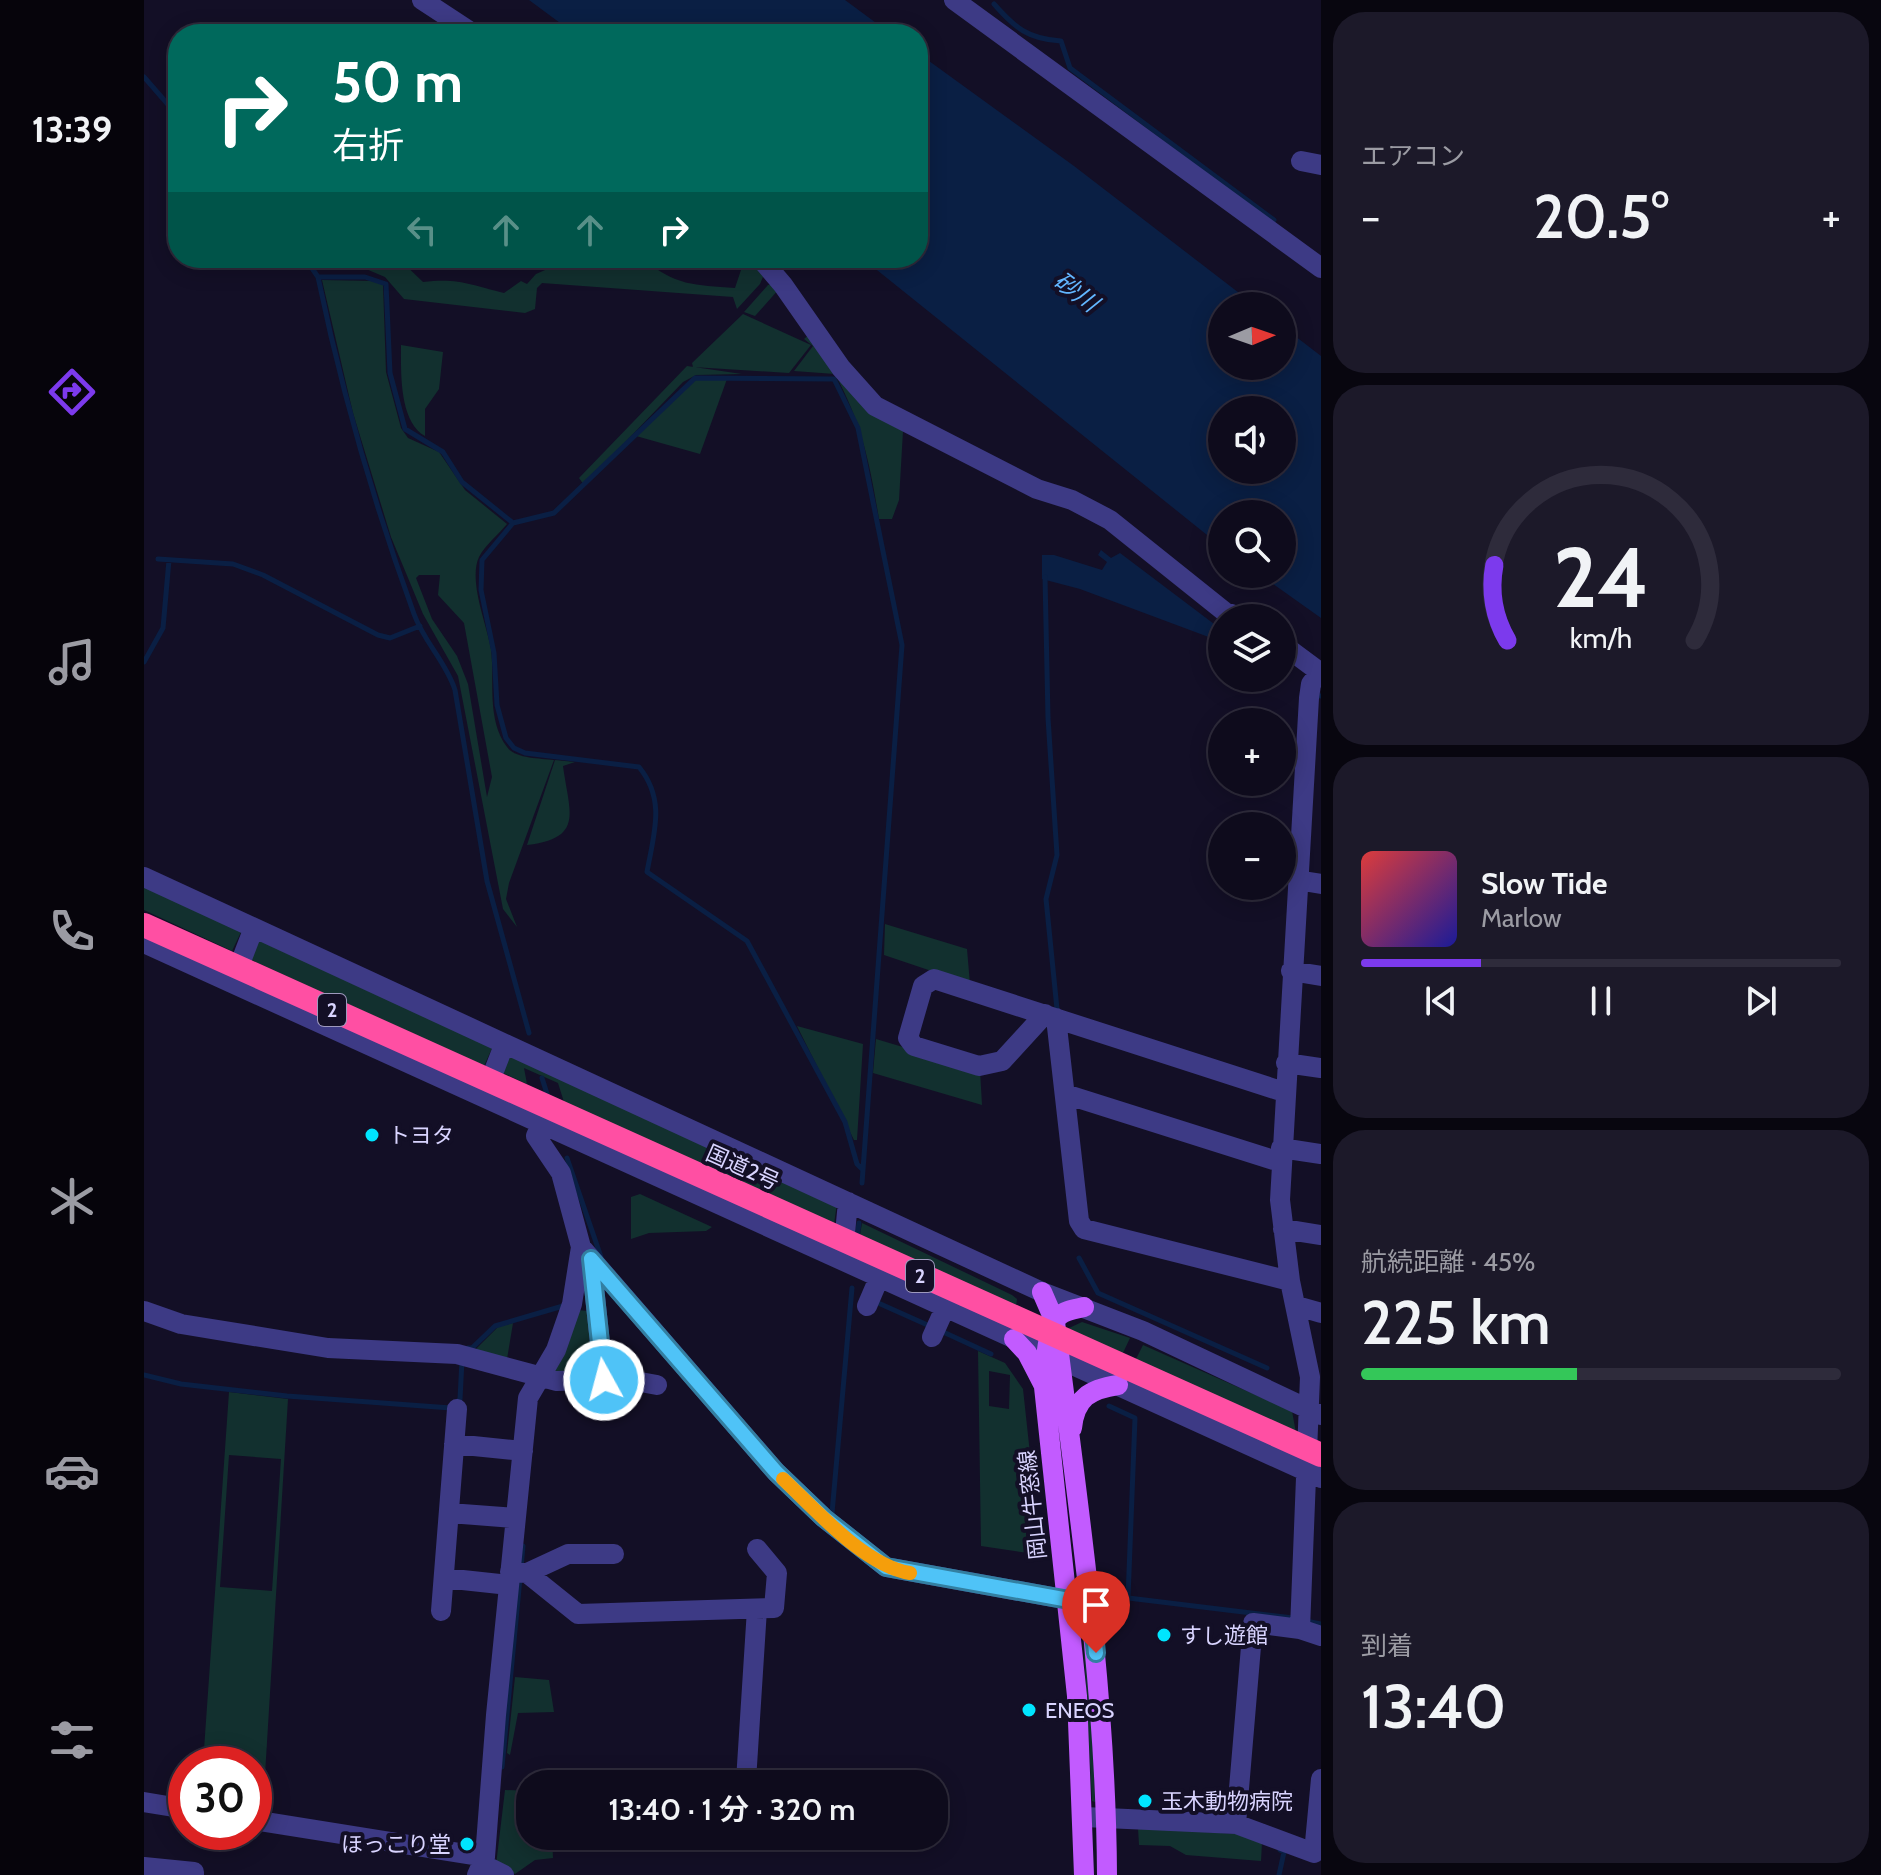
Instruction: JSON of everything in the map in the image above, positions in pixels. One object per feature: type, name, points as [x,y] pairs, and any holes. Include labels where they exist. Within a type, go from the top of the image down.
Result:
[{"type":"highway","name":"国道2号","points":[[144,925],[1316,1468]]},
{"type":"main road","name":"岡山牛窓線","points":[[1042,1292],[1055,1322],[1053,1356],[1044,1387],[1066,1589],[1084,1817],[1084,1875]]},
{"type":"main road","points":[[1055,1322],[1059,1316],[1084,1307]]},
{"type":"main road","points":[[1014,1339],[1035,1366],[1044,1387]]},
{"type":"main road","name":"岡山牛窓線","points":[[1053,1356],[1071,1436],[1091,1604],[1106,1817],[1107,1875]]},
{"type":"main road","points":[[1071,1436],[1079,1402],[1092,1390],[1118,1385]]},
{"type":"street","points":[[422,0],[459,24]]},
{"type":"street","points":[[954,0],[1321,268]]},
{"type":"street","points":[[767,268],[841,368],[875,406],[1037,489],[1072,500],[1110,520],[1215,604]]},
{"type":"street","points":[[1296,654],[1320,672],[1311,684],[1309,698],[1280,1155],[1283,1229],[1290,1281],[1315,1412],[1316,1468],[1300,1623]]},
{"type":"street","points":[[144,877],[1042,1292],[1084,1307],[1315,1412]]},
{"type":"street","points":[[1297,880],[1321,884]]},
{"type":"street","points":[[233,982],[253,930]]},
{"type":"street","points":[[144,943],[542,1122],[842,1262],[871,1296],[937,1326],[1014,1339],[1316,1468]]},
{"type":"street","points":[[1291,971],[1321,976]]},
{"type":"street","points":[[1050,1016],[1002,1061],[979,1066],[914,1046],[908,1038],[923,986],[934,979],[1050,1016],[1284,1092]]},
{"type":"street","points":[[1050,1016],[1065,1094],[1079,1221],[1084,1229],[1290,1281]]},
{"type":"street","points":[[484,1096],[504,1045]]},
{"type":"street","points":[[1286,1063],[1321,1068]]},
{"type":"street","points":[[1065,1094],[1280,1155],[1321,1154]]},
{"type":"street","points":[[542,1122],[536,1136],[561,1173],[582,1246],[604,1380]]},
{"type":"street","points":[[842,1262],[848,1202]]},
{"type":"street","points":[[1283,1229],[1321,1235]]},
{"type":"street","points":[[272,1824],[488,1868],[518,1575],[515,1518],[528,1398],[556,1350],[568,1316],[582,1246]]},
{"type":"street","points":[[582,1246],[776,1472],[824,1518],[886,1567],[1066,1589],[1091,1604]]},
{"type":"street","points":[[1297,1306],[1321,1313]]},
{"type":"street","points":[[144,1311],[181,1324],[328,1348],[457,1354],[557,1381],[604,1380],[657,1385]]},
{"type":"street","points":[[441,1611],[457,1409]]},
{"type":"street","points":[[454,1444],[523,1451]]},
{"type":"street","points":[[449,1513],[515,1518]]},
{"type":"street","points":[[518,1575],[578,1614],[774,1608],[777,1573],[757,1549]]},
{"type":"street","points":[[444,1578],[518,1575],[568,1554],[614,1554]]},
{"type":"street","points":[[1066,1589],[1088,1579]]},
{"type":"street","points":[[747,1770],[757,1609]]},
{"type":"street","points":[[1236,1824],[1253,1623],[1300,1623],[1321,1636]]},
{"type":"street","points":[[1084,1817],[1236,1824],[1318,1855],[1321,1779]]},
{"type":"street","points":[[144,1802],[168,1806]]},
{"type":"street","points":[[144,1867],[194,1872],[194,1875]]},
{"type":"green space","points":[[408,268],[423,282],[456,282],[504,293],[521,281],[527,284],[536,274],[550,268],[656,268],[675,279],[696,285],[735,288],[740,268],[762,268],[765,272],[760,284],[737,309],[733,297],[542,283],[537,288],[535,309],[525,313],[404,299],[385,277],[366,269]]},
{"type":"green space","points":[[322,280],[374,281],[383,285],[386,372],[401,428],[408,438],[439,452],[465,490],[507,524],[488,544],[476,567],[477,590],[491,649],[496,724],[511,751],[554,760],[509,883],[506,899],[517,927],[503,909],[458,676],[423,614],[391,537],[353,413]],"holes":[[[419,575],[440,575],[438,595],[464,623],[492,777],[487,797],[468,684],[457,656],[432,619],[416,578]]]},
{"type":"green space","points":[[775,284],[779,289],[755,316],[744,312],[768,285]]},
{"type":"green space","points":[[743,314],[811,345],[789,373],[693,367],[692,363]]},
{"type":"green space","points":[[811,333],[903,431],[899,500],[892,519],[879,519],[864,445],[835,374],[794,371],[813,346],[804,339]]},
{"type":"green space","points":[[401,345],[443,352],[439,389],[425,409],[425,436],[410,419],[406,408]]},
{"type":"green space","points":[[687,366],[742,374],[696,375],[683,382],[584,485],[579,478]]},
{"type":"green space","points":[[696,379],[727,379],[700,454],[636,436]]},
{"type":"green space","points":[[555,760],[575,762],[563,766],[569,820],[558,836],[527,845]]},
{"type":"green space","points":[[144,885],[241,932],[232,951],[144,910]]},
{"type":"green space","points":[[885,924],[967,949],[970,984],[884,955]]},
{"type":"green space","points":[[258,940],[493,1046],[484,1066],[247,958]]},
{"type":"green space","points":[[797,1026],[863,1044],[857,1140],[854,1140]]},
{"type":"green space","points":[[876,1039],[980,1070],[982,1105],[873,1073]]},
{"type":"green space","points":[[510,1054],[837,1203],[834,1224],[564,1102],[558,1083],[524,1068],[527,1084],[501,1072]]},
{"type":"green space","points":[[640,1194],[712,1227],[706,1231],[649,1233],[631,1239],[631,1197]]},
{"type":"green space","points":[[862,1223],[1012,1295],[1017,1299],[1016,1307],[860,1235]]},
{"type":"green space","points":[[576,1310],[589,1311],[596,1367],[588,1372],[553,1374]]},
{"type":"green space","points":[[1082,1322],[1130,1338],[1122,1355],[1067,1329]]},
{"type":"green space","points":[[513,1323],[507,1359],[473,1352],[498,1327]]},
{"type":"green space","points":[[1143,1345],[1292,1411],[1296,1433],[1135,1361]]},
{"type":"green space","points":[[978,1351],[1005,1363],[1023,1389],[1041,1555],[981,1546]],"holes":[[[989,1371],[1010,1375],[1009,1409],[989,1406]]]},
{"type":"green space","points":[[229,1392],[288,1399],[267,1746],[204,1746]],"holes":[[[229,1455],[281,1459],[272,1591],[220,1587]]]},
{"type":"green space","points":[[1082,1614],[1091,1696],[1095,1802],[1092,1801]]},
{"type":"green space","points":[[515,1677],[549,1680],[554,1712],[518,1713],[510,1755],[507,1753]]},
{"type":"green space","points":[[505,1790],[516,1790],[516,1850],[553,1850],[553,1858],[535,1860],[515,1874],[496,1865]]},
{"type":"green space","points":[[1138,1828],[1238,1834],[1262,1842],[1261,1861],[1186,1855],[1170,1846],[1139,1845]]},
{"type":"water","points":[[529,0],[845,0],[877,24],[561,24]]},
{"type":"water","name":"砂川","points":[[928,60],[1074,166],[1238,292],[1208,292],[1208,380],[1296,380],[1296,337],[1321,356],[1321,618],[1279,588],[1296,588],[1296,500],[1208,500],[1208,536],[874,268],[928,268]]},
{"type":"water","points":[[1101,550],[1111,558],[1120,553],[1208,619],[1208,637],[1080,589],[1042,579],[1042,555],[1054,555],[1102,570],[1107,562],[1098,555]]},
{"type":"waterway","points":[[994,4],[1023,31],[1040,38],[1061,41],[1070,68],[1274,220]]},
{"type":"waterway","points":[[144,77],[168,105]]},
{"type":"waterway","points":[[312,268],[318,277],[348,406],[399,573],[418,624],[455,690],[487,881],[529,1033]]},
{"type":"waterway","points":[[318,277],[365,277],[386,284],[390,373],[405,429],[443,452],[462,482],[513,523],[554,513],[695,378],[834,379],[858,428],[902,645],[862,1183]]},
{"type":"waterway","points":[[513,523],[482,560],[481,590],[494,653],[497,705],[506,738],[514,748],[525,753],[639,767],[653,792],[656,817],[647,872],[747,941],[845,1122],[857,1164],[862,1169]]},
{"type":"waterway","points":[[158,559],[233,564],[263,575],[378,635],[390,638],[420,626]]},
{"type":"waterway","points":[[144,662],[163,628],[169,560]]},
{"type":"waterway","points":[[1045,577],[1048,718],[1057,855],[1046,899],[1057,1009]]},
{"type":"waterway","points":[[542,1078],[549,1100]]},
{"type":"waterway","points":[[567,1158],[601,1257]]},
{"type":"waterway","points":[[857,1237],[859,1223]]},
{"type":"waterway","points":[[1079,1258],[1098,1293],[1267,1368]]},
{"type":"waterway","points":[[832,1513],[852,1288]]},
{"type":"waterway","points":[[876,1302],[932,1327]]},
{"type":"waterway","points":[[468,1348],[472,1348],[495,1326],[563,1306]]},
{"type":"waterway","points":[[941,1331],[991,1354]]},
{"type":"waterway","points":[[144,1375],[181,1384],[287,1396],[451,1408],[460,1399],[462,1360]]},
{"type":"waterway","points":[[1109,1406],[1135,1418],[1128,1598]]},
{"type":"waterway","points":[[521,1568],[523,1546]]},
{"type":"waterway","points":[[502,1767],[520,1578]]},
{"type":"waterway","points":[[1112,1596],[1293,1618]]},
{"type":"waterway","points":[[1306,1621],[1321,1624]]},
{"type":"waterway","points":[[1279,1875],[1284,1852],[1280,1850]]},
{"type":"slow traffic","points":[[783,1479],[824,1518],[886,1567],[910,1573]]},
{"type":"place","name":"トヨタ","points":[[372,1135]]},
{"type":"place","name":"すし遊館","points":[[1164,1635]]},
{"type":"place","name":"ENEOS","points":[[1029,1710]]},
{"type":"place","name":"玉木動物病院","points":[[1145,1801]]},
{"type":"place","name":"ほっこり堂","points":[[467,1844]]},
{"type":"route","points":[[604,1380],[591,1259],[776,1472],[824,1518],[886,1567],[1091,1604],[1096,1653]]}]
